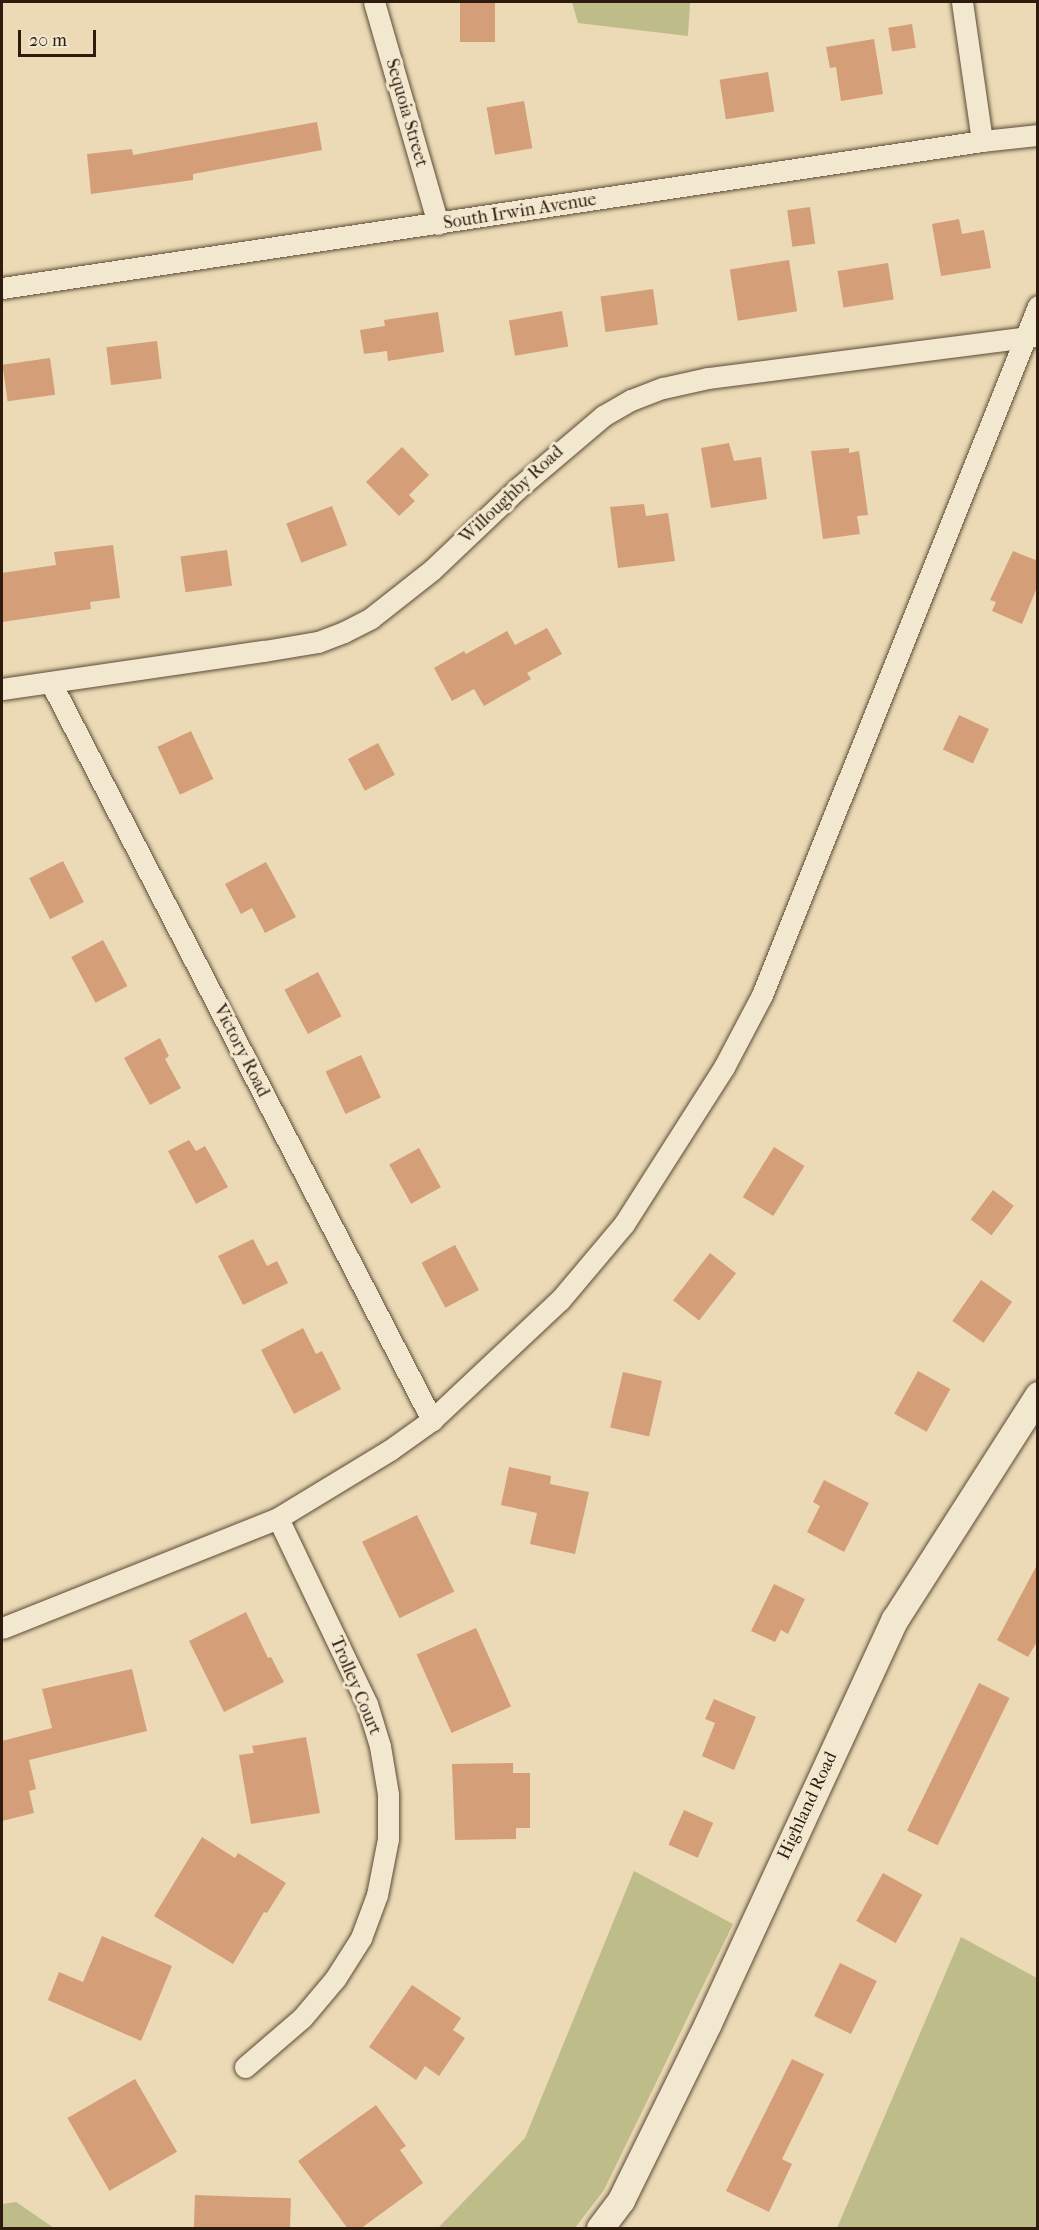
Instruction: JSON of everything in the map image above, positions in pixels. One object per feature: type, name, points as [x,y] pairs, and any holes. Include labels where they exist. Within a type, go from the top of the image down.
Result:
[{"type":"street","name":"Sequoia Street","points":[[374,2],[438,224]]},
{"type":"street","points":[[962,2],[982,141]]},
{"type":"street","name":"South Irwin Avenue","points":[[2,288],[982,141],[1038,135]]},
{"type":"street","points":[[2,1628],[278,1518],[390,1450],[432,1420],[560,1300],[624,1224],[724,1067],[762,995],[1031,337],[1038,306]]},
{"type":"street","name":"Willoughby Road","points":[[2,689],[318,642],[344,632],[371,618],[432,570],[517,489],[603,416],[631,400],[663,388],[708,378],[1031,337]]},
{"type":"street","name":"Victory Road","points":[[51,683],[432,1420]]},
{"type":"street","name":"Highland Road","points":[[600,2229],[621,2200],[698,2044],[895,1619],[1038,1395]]},
{"type":"street","name":"Trolley Court","points":[[245,2067],[302,2018],[335,1979],[351,1954],[361,1938],[377,1895],[388,1839],[388,1794],[381,1746],[367,1704],[278,1518]]},
{"type":"shaded area","points":[[572,2],[690,2],[688,36],[578,23]]},
{"type":"shaded area","points":[[634,1871],[733,1924],[604,2190],[575,2228],[438,2228],[525,2138]]},
{"type":"shaded area","points":[[961,1937],[1037,1978],[1037,2228],[837,2228]]},
{"type":"shaded area","points":[[16,2202],[54,2228],[2,2228],[2,2204]]},
{"type":"building","points":[[460,2],[495,2],[495,42],[460,42]]},
{"type":"building","points":[[912,24],[916,48],[892,51],[888,28]]},
{"type":"building","points":[[874,39],[883,94],[841,101],[836,67],[830,68],[826,47]]},
{"type":"building","points":[[768,72],[774,112],[726,119],[720,80]]},
{"type":"building","points":[[524,101],[532,148],[495,155],[487,108]]},
{"type":"building","points":[[317,122],[322,150],[193,174],[193,180],[91,194],[87,154],[132,149],[133,155]]},
{"type":"building","points":[[810,207],[815,244],[792,247],[787,210]]},
{"type":"building","points":[[959,219],[962,234],[984,230],[991,268],[941,276],[932,224]]},
{"type":"building","points":[[789,260],[797,311],[738,321],[730,269]]},
{"type":"building","points":[[888,263],[894,300],[843,308],[838,271]]},
{"type":"building","points":[[653,289],[658,325],[606,332],[601,296]]},
{"type":"building","points":[[562,311],[568,346],[515,356],[509,320]]},
{"type":"building","points":[[438,312],[444,352],[388,361],[387,351],[364,354],[360,330],[385,326],[384,320]]},
{"type":"building","points":[[157,341],[162,379],[111,385],[106,347]]},
{"type":"building","points":[[50,358],[55,395],[8,401],[2,365]]},
{"type":"building","points":[[729,443],[734,461],[761,457],[767,499],[711,508],[701,448]]},
{"type":"building","points":[[402,447],[429,475],[409,495],[415,501],[399,516],[366,482]]},
{"type":"building","points":[[849,448],[849,453],[859,451],[868,515],[857,516],[860,534],[823,539],[811,451]]},
{"type":"building","points":[[644,504],[646,516],[668,513],[675,561],[618,568],[610,507]]},
{"type":"building","points":[[332,506],[347,545],[301,563],[286,524]]},
{"type":"building","points":[[113,545],[120,598],[90,602],[91,609],[2,622],[2,573],[56,565],[54,552]]},
{"type":"building","points":[[227,550],[232,586],[185,592],[180,557]]},
{"type":"building","points":[[1013,551],[1038,561],[1038,585],[1022,624],[992,611],[996,602],[990,600]]},
{"type":"building","points":[[547,628],[562,654],[527,673],[531,679],[484,706],[474,689],[452,701],[434,668],[464,651],[466,654],[507,631],[515,645]]},
{"type":"building","points":[[959,715],[989,729],[973,763],[943,749]]},
{"type":"building","points":[[191,731],[213,779],[180,795],[157,747]]},
{"type":"building","points":[[378,743],[395,775],[365,791],[348,759]]},
{"type":"building","points":[[63,861],[84,902],[50,919],[29,878]]},
{"type":"building","points":[[266,862],[296,917],[265,933],[252,908],[241,914],[225,884]]},
{"type":"building","points":[[103,940],[127,986],[96,1003],[71,957]]},
{"type":"building","points":[[318,972],[341,1016],[308,1034],[284,990]]},
{"type":"building","points":[[160,1038],[169,1056],[165,1059],[181,1088],[150,1105],[124,1058]]},
{"type":"building","points":[[361,1055],[381,1098],[346,1114],[326,1071]]},
{"type":"building","points":[[189,1140],[196,1151],[205,1146],[228,1187],[196,1204],[168,1151]]},
{"type":"building","points":[[774,1147],[805,1166],[773,1216],[743,1197]]},
{"type":"building","points":[[419,1148],[441,1187],[411,1204],[389,1164]]},
{"type":"building","points":[[993,1190],[1014,1206],[991,1235],[971,1220]]},
{"type":"building","points":[[253,1239],[267,1266],[277,1261],[288,1283],[243,1305],[218,1256]]},
{"type":"building","points":[[455,1245],[479,1290],[445,1308],[421,1263]]},
{"type":"building","points":[[710,1253],[736,1273],[699,1321],[673,1300]]},
{"type":"building","points":[[981,1280],[1012,1302],[983,1343],[952,1321]]},
{"type":"building","points":[[303,1328],[316,1354],[322,1351],[341,1389],[294,1414],[261,1350]]},
{"type":"building","points":[[918,1371],[950,1389],[927,1432],[894,1414]]},
{"type":"building","points":[[623,1372],[662,1381],[649,1437],[610,1428]]},
{"type":"building","points":[[509,1467],[551,1476],[550,1484],[589,1492],[575,1554],[530,1544],[537,1513],[501,1505]]},
{"type":"building","points":[[824,1480],[869,1503],[844,1552],[807,1532],[820,1506],[813,1502]]},
{"type":"building","points":[[417,1515],[454,1591],[399,1618],[362,1542]]},
{"type":"building","points":[[1038,1563],[1038,1640],[1028,1657],[997,1640]]},
{"type":"building","points":[[774,1584],[805,1599],[788,1634],[781,1630],[775,1642],[751,1631]]},
{"type":"building","points":[[246,1612],[268,1658],[271,1657],[284,1682],[224,1712],[189,1641]]},
{"type":"building","points":[[476,1628],[511,1707],[452,1733],[417,1654]]},
{"type":"building","points":[[132,1669],[147,1731],[29,1760],[36,1789],[29,1791],[34,1813],[2,1821],[2,1741],[52,1728],[42,1689]]},
{"type":"building","points":[[979,1683],[1010,1698],[938,1845],[907,1830]]},
{"type":"building","points":[[714,1699],[756,1717],[734,1770],[702,1756],[715,1723],[705,1719]]},
{"type":"building","points":[[306,1737],[320,1813],[251,1824],[239,1755],[254,1753],[252,1746]]},
{"type":"building","points":[[513,1763],[513,1773],[530,1773],[530,1828],[516,1828],[516,1839],[455,1840],[452,1764]]},
{"type":"building","points":[[684,1810],[713,1823],[698,1858],[669,1845]]},
{"type":"building","points":[[202,1837],[235,1858],[238,1853],[286,1883],[267,1913],[264,1912],[233,1964],[154,1916]]},
{"type":"building","points":[[883,1873],[922,1895],[896,1943],[856,1921]]},
{"type":"building","points":[[102,1936],[172,1966],[141,2041],[48,2000],[59,1972],[83,1982]]},
{"type":"building","points":[[840,1963],[877,1981],[851,2034],[814,2016]]},
{"type":"building","points":[[412,1985],[461,2018],[453,2030],[465,2038],[439,2076],[425,2066],[416,2080],[369,2047]]},
{"type":"building","points":[[792,2059],[824,2074],[782,2159],[792,2164],[769,2212],[726,2191]]},
{"type":"building","points":[[135,2079],[177,2152],[109,2191],[67,2118]]},
{"type":"building","points":[[376,2105],[406,2146],[400,2150],[423,2183],[360,2229],[348,2229],[298,2161]]},
{"type":"building","points":[[195,2195],[291,2198],[290,2228],[194,2228]]}]
